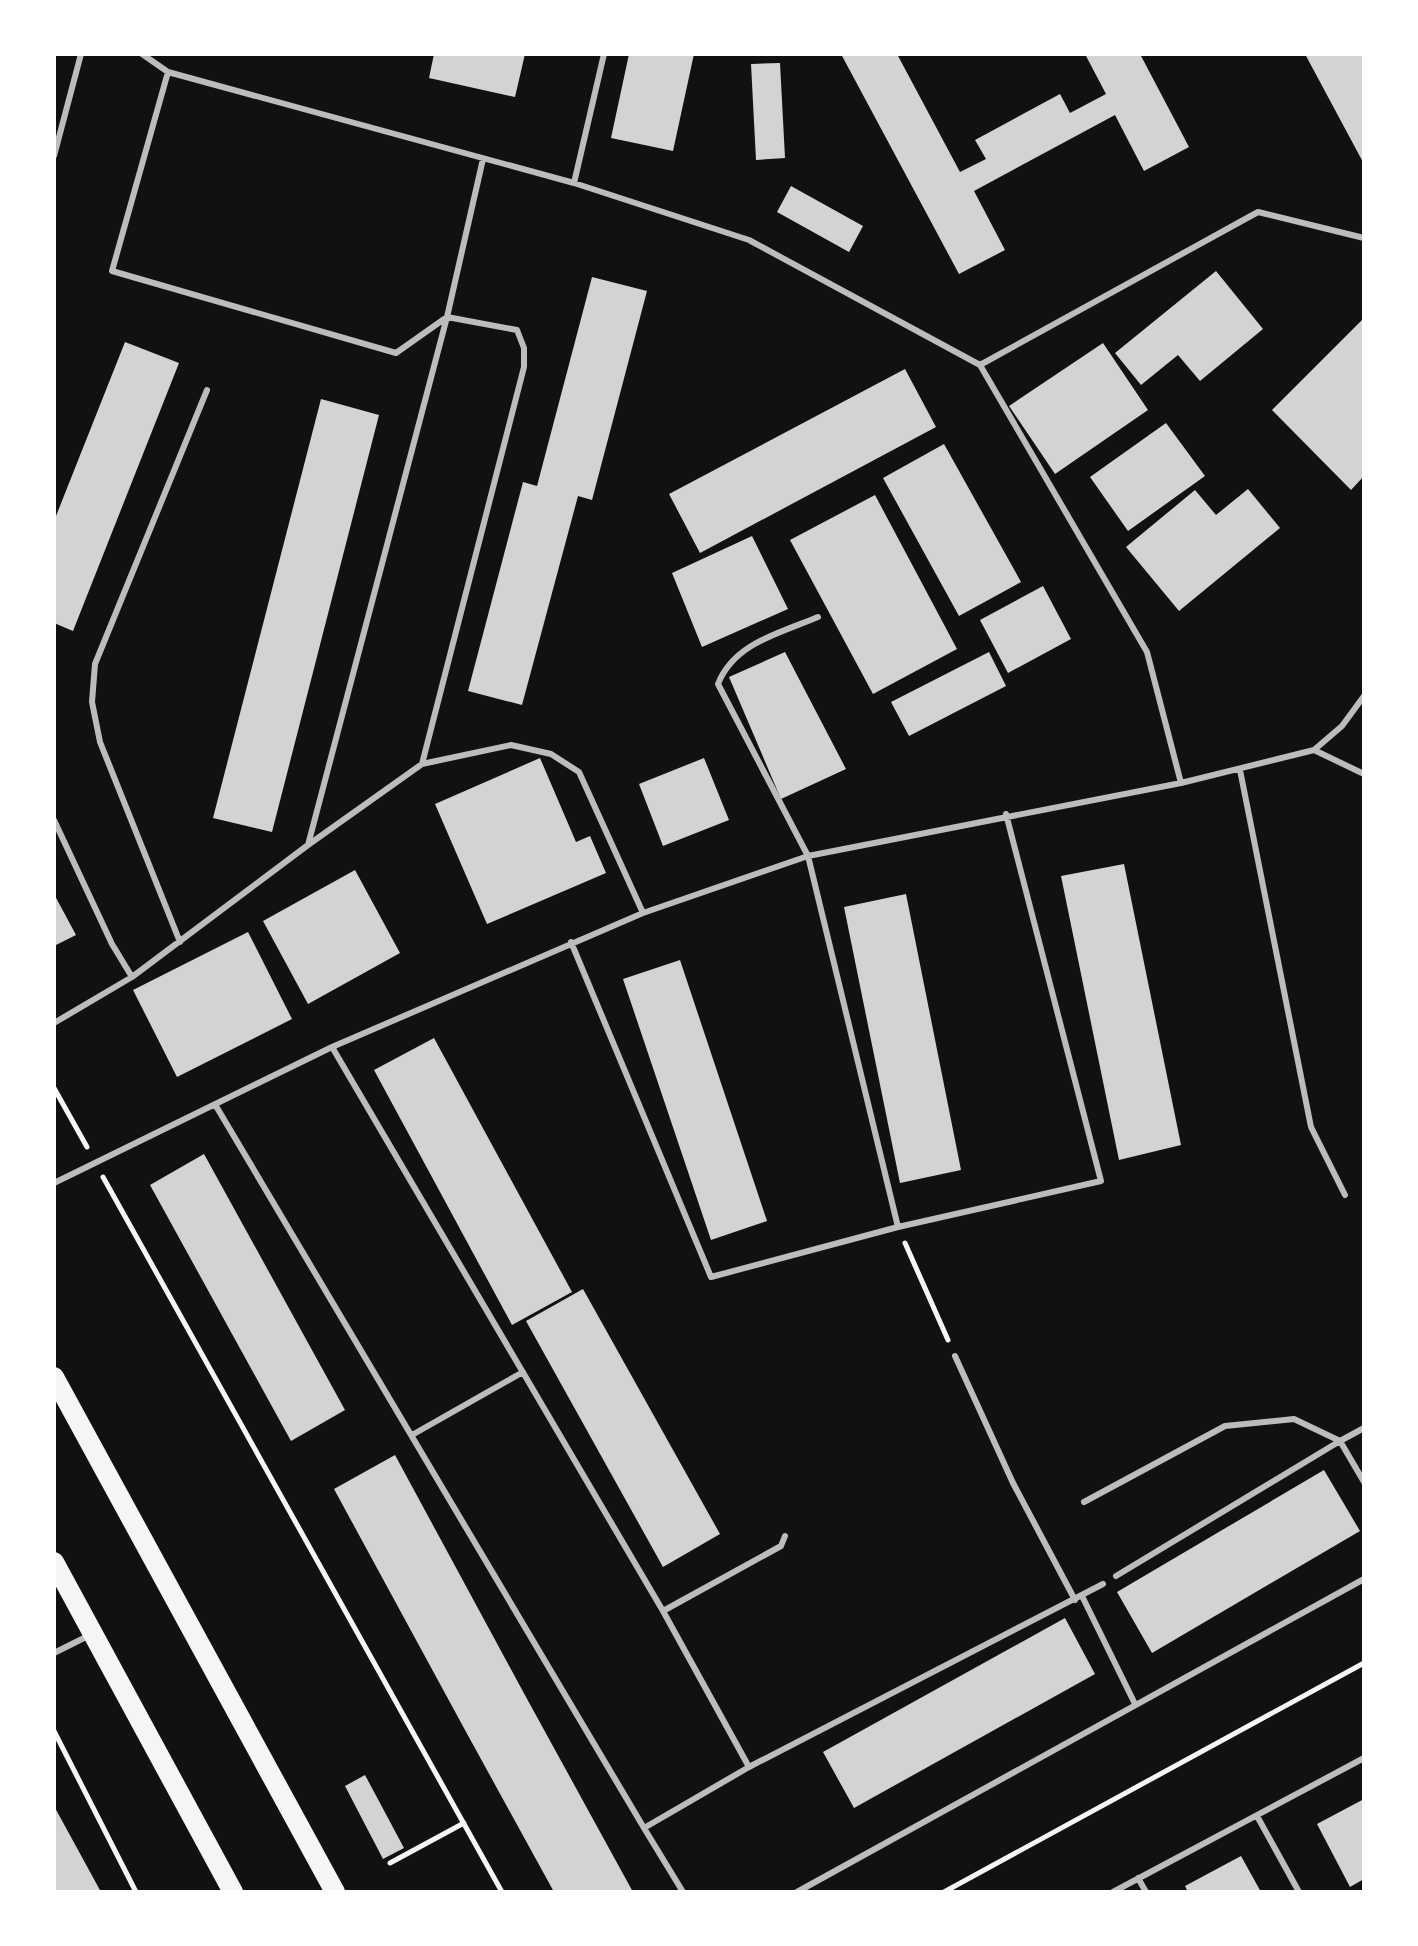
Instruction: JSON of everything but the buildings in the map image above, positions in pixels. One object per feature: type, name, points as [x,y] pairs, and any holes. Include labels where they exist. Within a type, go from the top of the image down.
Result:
[{"type":"main road","points":[[54,1377],[335,1892]]},
{"type":"main road","points":[[54,1562],[233,1892]]},
{"type":"lane","points":[[54,156],[81,54]]},
{"type":"lane","points":[[142,54],[168,72],[574,183],[749,240],[980,365],[1147,652],[1181,783]]},
{"type":"lane","points":[[574,183],[604,54]]},
{"type":"lane","points":[[168,72],[112,271],[396,353],[447,317],[517,330],[524,348],[524,367],[422,764]]},
{"type":"lane","points":[[308,845],[447,317],[483,159]]},
{"type":"lane","points":[[980,365],[1258,212],[1364,238]]},
{"type":"lane","points":[[180,942],[100,742],[92,702],[95,664],[207,390]]},
{"type":"lane","points":[[818,617],[748,647],[724,668],[718,684],[808,856],[898,1227]]},
{"type":"lane","points":[[54,1183],[332,1047],[643,913],[808,856],[1006,814],[1181,783],[1314,750],[1342,726],[1364,696]]},
{"type":"lane","points":[[54,1023],[132,977],[422,764],[511,745],[551,754],[579,772],[643,913]]},
{"type":"lane","points":[[1314,750],[1364,774]]},
{"type":"lane","points":[[1240,770],[1311,1127],[1345,1195]]},
{"type":"lane","points":[[571,942],[711,1277],[898,1227],[1101,1181],[1006,814]]},
{"type":"lane","points":[[54,820],[112,944],[132,977]]},
{"type":"lane","points":[[332,1047],[663,1611],[749,1767]]},
{"type":"lane","points":[[216,1106],[683,1892]]},
{"type":"lane","points":[[955,1356],[1013,1483],[1075,1600]]},
{"type":"lane","points":[[412,1435],[523,1372]]},
{"type":"lane","points":[[1084,1502],[1225,1426],[1294,1419],[1340,1441],[1364,1482]]},
{"type":"lane","points":[[1116,1576],[1364,1428]]},
{"type":"lane","points":[[663,1611],[781,1546],[785,1536]]},
{"type":"lane","points":[[797,1892],[1364,1579]]},
{"type":"lane","points":[[644,1828],[749,1767],[1103,1584]]},
{"type":"lane","points":[[1082,1596],[1135,1704]]},
{"type":"lane","points":[[54,1653],[93,1634]]},
{"type":"lane","points":[[1113,1892],[1364,1758]]},
{"type":"lane","points":[[1257,1816],[1299,1892]]},
{"type":"lane","points":[[1138,1878],[1146,1892]]},
{"type":"path","points":[[54,1088],[502,1892]]},
{"type":"path","points":[[898,1227],[955,1356]]},
{"type":"path","points":[[944,1892],[1364,1663]]},
{"type":"path","points":[[54,1731],[136,1892]]},
{"type":"path","points":[[390,1863],[464,1823]]}]
